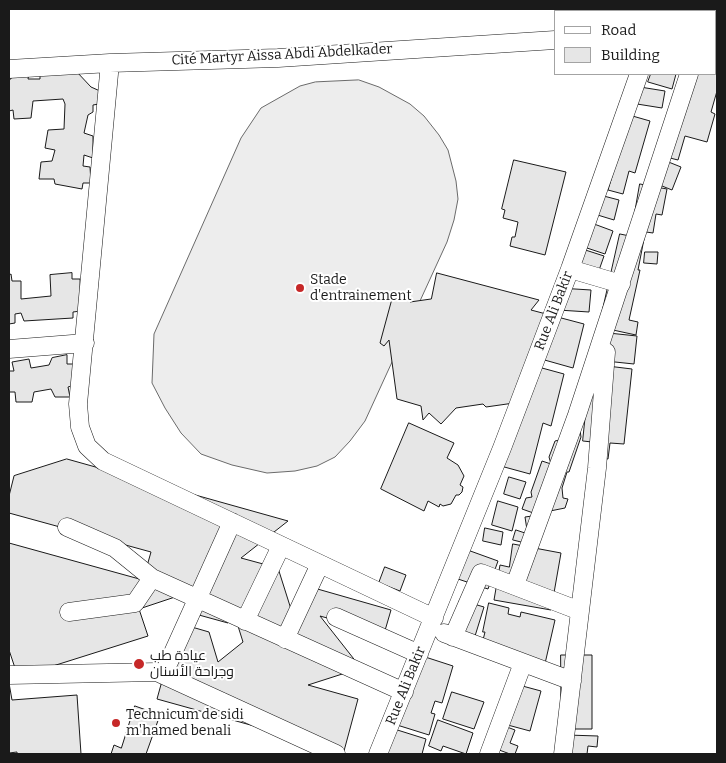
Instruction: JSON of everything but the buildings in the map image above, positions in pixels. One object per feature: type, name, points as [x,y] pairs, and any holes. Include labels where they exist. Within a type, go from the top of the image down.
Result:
[{"type":"street","name":"Cité Martyr Aissa Abdi Abdelkader","points":[[9,69],[110,63],[278,58],[554,40]]},
{"type":"street","points":[[110,63],[78,404],[80,427],[87,446],[102,462],[320,564],[432,622],[453,637],[572,681]]},
{"type":"street","name":"Rue Ali Bakir","points":[[378,754],[502,448],[570,269],[640,75]]},
{"type":"street","points":[[515,585],[577,415],[689,75]]},
{"type":"street","points":[[570,269],[621,284]]},
{"type":"street","points":[[563,754],[598,455],[608,322]]},
{"type":"street","points":[[9,349],[85,343]]},
{"type":"street","points":[[577,415],[599,422]]},
{"type":"street","points":[[163,675],[232,522]]},
{"type":"street","points":[[67,527],[115,548],[152,578],[404,692]]},
{"type":"street","points":[[245,621],[281,546]]},
{"type":"street","points":[[284,639],[320,564]]},
{"type":"street","points":[[453,637],[481,573],[580,611]]},
{"type":"street","points":[[69,612],[135,603],[152,578]]},
{"type":"street","points":[[336,617],[419,654]]},
{"type":"street","points":[[489,754],[523,663]]},
{"type":"street","points":[[9,675],[158,672],[336,754]]},
{"type":"shaded area","name":"Stade d'entrainement","points":[[359,80],[379,87],[410,104],[424,116],[448,150],[456,181],[458,199],[447,242],[365,421],[335,457],[317,466],[295,471],[267,473],[232,465],[201,454],[181,433],[152,383],[154,334],[241,138],[261,108],[300,86],[315,82]]},
{"type":"place","name":"Stade d'entrainement","points":[[300,288]]},
{"type":"place","name":"عيادة طب وجراحة الأسنان","points":[[139,664]]},
{"type":"place","name":"Technicum de sidi m'hamed benali","points":[[116,723]]}]
